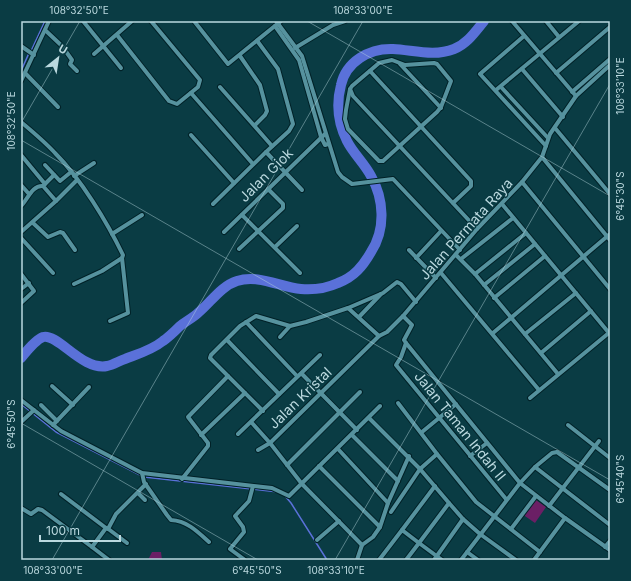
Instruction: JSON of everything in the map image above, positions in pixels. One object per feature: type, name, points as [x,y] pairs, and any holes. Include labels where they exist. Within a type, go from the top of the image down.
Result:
[{"type":"street","points":[[21,81],[49,21]]},
{"type":"street","points":[[84,21],[121,68]]},
{"type":"street","points":[[94,54],[132,21]]},
{"type":"street","points":[[117,35],[172,103],[177,104],[200,84],[200,80],[151,21]]},
{"type":"street","points":[[194,21],[228,64],[258,42],[277,23],[294,49],[302,56],[307,80],[323,135],[328,144],[338,172],[342,177],[352,184],[389,178],[393,179],[460,250]]},
{"type":"street","points":[[294,49],[333,25],[345,21]]},
{"type":"street","points":[[512,21],[576,96]]},
{"type":"street","points":[[546,21],[559,37]]},
{"type":"street","points":[[496,90],[502,87],[577,22]]},
{"type":"street","points":[[556,72],[610,27]]},
{"type":"street","points":[[45,30],[62,46],[72,60],[70,64],[77,71]]},
{"type":"street","points":[[524,36],[480,72],[482,77],[496,90],[546,146]]},
{"type":"street","points":[[213,204],[289,131],[293,124],[278,69],[258,42]]},
{"type":"street","points":[[21,46],[34,55]]},
{"type":"street","points":[[240,56],[260,85],[266,111],[265,116],[255,124]]},
{"type":"street","points":[[572,92],[610,59]]},
{"type":"street","points":[[392,60],[405,65],[437,64],[451,81],[441,108],[383,161],[379,161],[352,134],[345,119],[350,89],[370,70],[382,62],[392,60]]},
{"type":"street","points":[[398,62],[441,108]]},
{"type":"street","points":[[522,182],[542,157],[548,138],[576,96],[610,66]]},
{"type":"street","points":[[522,69],[563,117]]},
{"type":"street","points":[[370,70],[471,181],[471,186],[453,203]]},
{"type":"street","points":[[25,73],[58,107]]},
{"type":"street","points":[[220,87],[255,124],[272,146]]},
{"type":"street","points":[[502,87],[548,138]]},
{"type":"street","points":[[350,89],[354,96],[400,144],[477,230]]},
{"type":"street","points":[[191,93],[253,164]]},
{"type":"street","points":[[21,122],[56,153],[73,174],[112,234],[123,255],[122,258],[128,313],[110,321]]},
{"type":"street","points":[[555,128],[610,194]]},
{"type":"street","points":[[191,135],[234,183]]},
{"type":"street","name":"Jalan Giok","points":[[224,232],[323,135]]},
{"type":"street","points":[[266,152],[302,190]]},
{"type":"street","points":[[21,155],[56,201]]},
{"type":"street","points":[[493,333],[560,275],[609,237],[542,157]]},
{"type":"street","points":[[45,165],[60,181],[94,163]]},
{"type":"street","points":[[21,206],[29,194],[37,187],[44,185],[54,175]]},
{"type":"street","points":[[21,232],[33,223],[77,180]]},
{"type":"street","name":"Jalan Permata Raya","points":[[379,336],[387,332],[404,316],[477,230],[522,182],[610,289]]},
{"type":"street","points":[[21,185],[29,194]]},
{"type":"street","points":[[239,249],[283,207],[283,204],[268,189]]},
{"type":"street","points":[[502,204],[610,333],[530,398]]},
{"type":"street","points":[[112,234],[142,215]]},
{"type":"street","points":[[242,215],[300,273]]},
{"type":"street","points":[[461,259],[514,218]]},
{"type":"street","points":[[33,223],[48,237],[60,232],[64,233],[75,250]]},
{"type":"street","points":[[275,247],[297,226]]},
{"type":"street","points":[[416,258],[441,231]]},
{"type":"street","points":[[475,274],[526,233]]},
{"type":"street","points":[[21,238],[53,273]]},
{"type":"street","points":[[484,285],[535,244]]},
{"type":"street","points":[[408,250],[436,278]]},
{"type":"street","points":[[456,255],[475,274],[558,374]]},
{"type":"street","points":[[494,298],[545,256]]},
{"type":"street","points":[[74,284],[102,271],[122,258]]},
{"type":"street","points":[[21,274],[29,283],[34,292],[21,303]]},
{"type":"street","points":[[441,274],[493,333],[539,390]]},
{"type":"street","points":[[359,317],[383,293],[397,282],[400,283],[416,302]]},
{"type":"street","points":[[21,289],[29,283]]},
{"type":"street","points":[[263,411],[210,357],[227,340],[246,322],[256,316],[290,326],[317,319],[348,308],[383,293]]},
{"type":"street","points":[[525,334],[576,293]]},
{"type":"street","points":[[348,308],[379,336]]},
{"type":"street","points":[[541,353],[591,311]]},
{"type":"street","points":[[404,316],[412,325],[404,340],[406,343],[520,483],[565,518],[610,550]]},
{"type":"street","points":[[246,322],[300,375],[321,393],[357,430]]},
{"type":"street","points":[[280,337],[290,326]]},
{"type":"street","name":"Jalan Kristal","points":[[258,450],[270,443],[379,336]]},
{"type":"street","points":[[227,340],[279,394]]},
{"type":"street","name":"Jalan Taman Indah II","points":[[406,343],[401,357],[396,363],[397,367],[440,417],[506,499]]},
{"type":"street","points":[[238,434],[252,423],[279,394],[320,355]]},
{"type":"street","points":[[182,479],[208,448],[208,443],[188,417],[228,376]]},
{"type":"street","points":[[52,386],[73,405]]},
{"type":"street","points":[[53,425],[89,387]]},
{"type":"street","points":[[287,465],[360,392]]},
{"type":"street","points":[[201,434],[245,393]]},
{"type":"street","points":[[21,400],[32,411],[61,431],[142,473],[252,488],[272,488],[289,496],[380,406]]},
{"type":"street","points":[[398,403],[476,502],[540,552]]},
{"type":"street","points":[[422,432],[456,404]]},
{"type":"street","points":[[41,405],[57,421]]},
{"type":"street","points":[[21,422],[32,411]]},
{"type":"street","points":[[369,418],[409,456],[463,519],[480,534],[516,560]]},
{"type":"street","points":[[252,423],[270,443],[302,484],[362,545]]},
{"type":"street","points":[[568,425],[610,458]]},
{"type":"street","points":[[352,435],[398,481]]},
{"type":"street","points":[[549,506],[578,466],[599,441]]},
{"type":"street","points":[[470,456],[487,443]]},
{"type":"street","points":[[338,449],[388,503]]},
{"type":"street","points":[[461,560],[506,499],[520,483],[535,467],[556,452],[578,466],[610,490]]},
{"type":"street","points":[[391,512],[420,469],[437,454]]},
{"type":"street","points":[[356,560],[362,545],[373,537],[380,527],[388,503],[409,456]]},
{"type":"street","points":[[320,466],[380,527]]},
{"type":"street","points":[[535,467],[563,487],[610,525]]},
{"type":"street","points":[[142,473],[142,477],[162,511],[171,520],[179,520],[196,530],[209,542]]},
{"type":"street","points":[[92,547],[107,529],[116,514],[146,484]]},
{"type":"street","points":[[379,560],[435,486]]},
{"type":"street","points":[[245,560],[230,549],[244,532],[243,527],[235,516],[248,501],[252,488]]},
{"type":"street","points":[[138,493],[145,500]]},
{"type":"street","points":[[61,494],[127,544]]},
{"type":"street","points":[[511,529],[536,496]]},
{"type":"street","points":[[406,560],[449,503]]},
{"type":"street","points":[[21,508],[31,514],[38,509],[42,510],[109,560]]},
{"type":"street","points":[[534,560],[565,518]]},
{"type":"street","points":[[435,558],[463,519]]},
{"type":"street","points":[[317,540],[339,522]]},
{"type":"street","points":[[402,530],[435,558],[442,560]]},
{"type":"street","points":[[119,538],[124,533]]},
{"type":"street","points":[[606,547],[610,541]]},
{"type":"street","points":[[467,552],[478,560]]},
{"type":"shaded area","points":[[533,498],[546,507],[535,523],[522,514]]},
{"type":"shaded area","points":[[152,552],[161,552],[162,560],[148,560]]},
{"type":"waterway","points":[[31,51],[45,21]]},
{"type":"waterway","points":[[21,358],[37,341],[43,337],[49,337],[89,363],[98,366],[107,366],[145,352],[159,344],[197,314],[221,290],[231,283],[245,279],[253,279],[293,288],[310,289],[329,286],[349,278],[368,257],[376,243],[382,214],[379,194],[375,185],[368,171],[349,145],[340,120],[338,106],[339,92],[344,77],[353,63],[375,51],[393,49],[439,53],[454,49],[467,41],[484,21]]},
{"type":"waterway","points":[[21,71],[29,53]]},
{"type":"waterway","points":[[21,404],[56,432],[140,475]]},
{"type":"waterway","points":[[144,477],[278,492]]},
{"type":"waterway","points":[[285,496],[327,560]]}]
